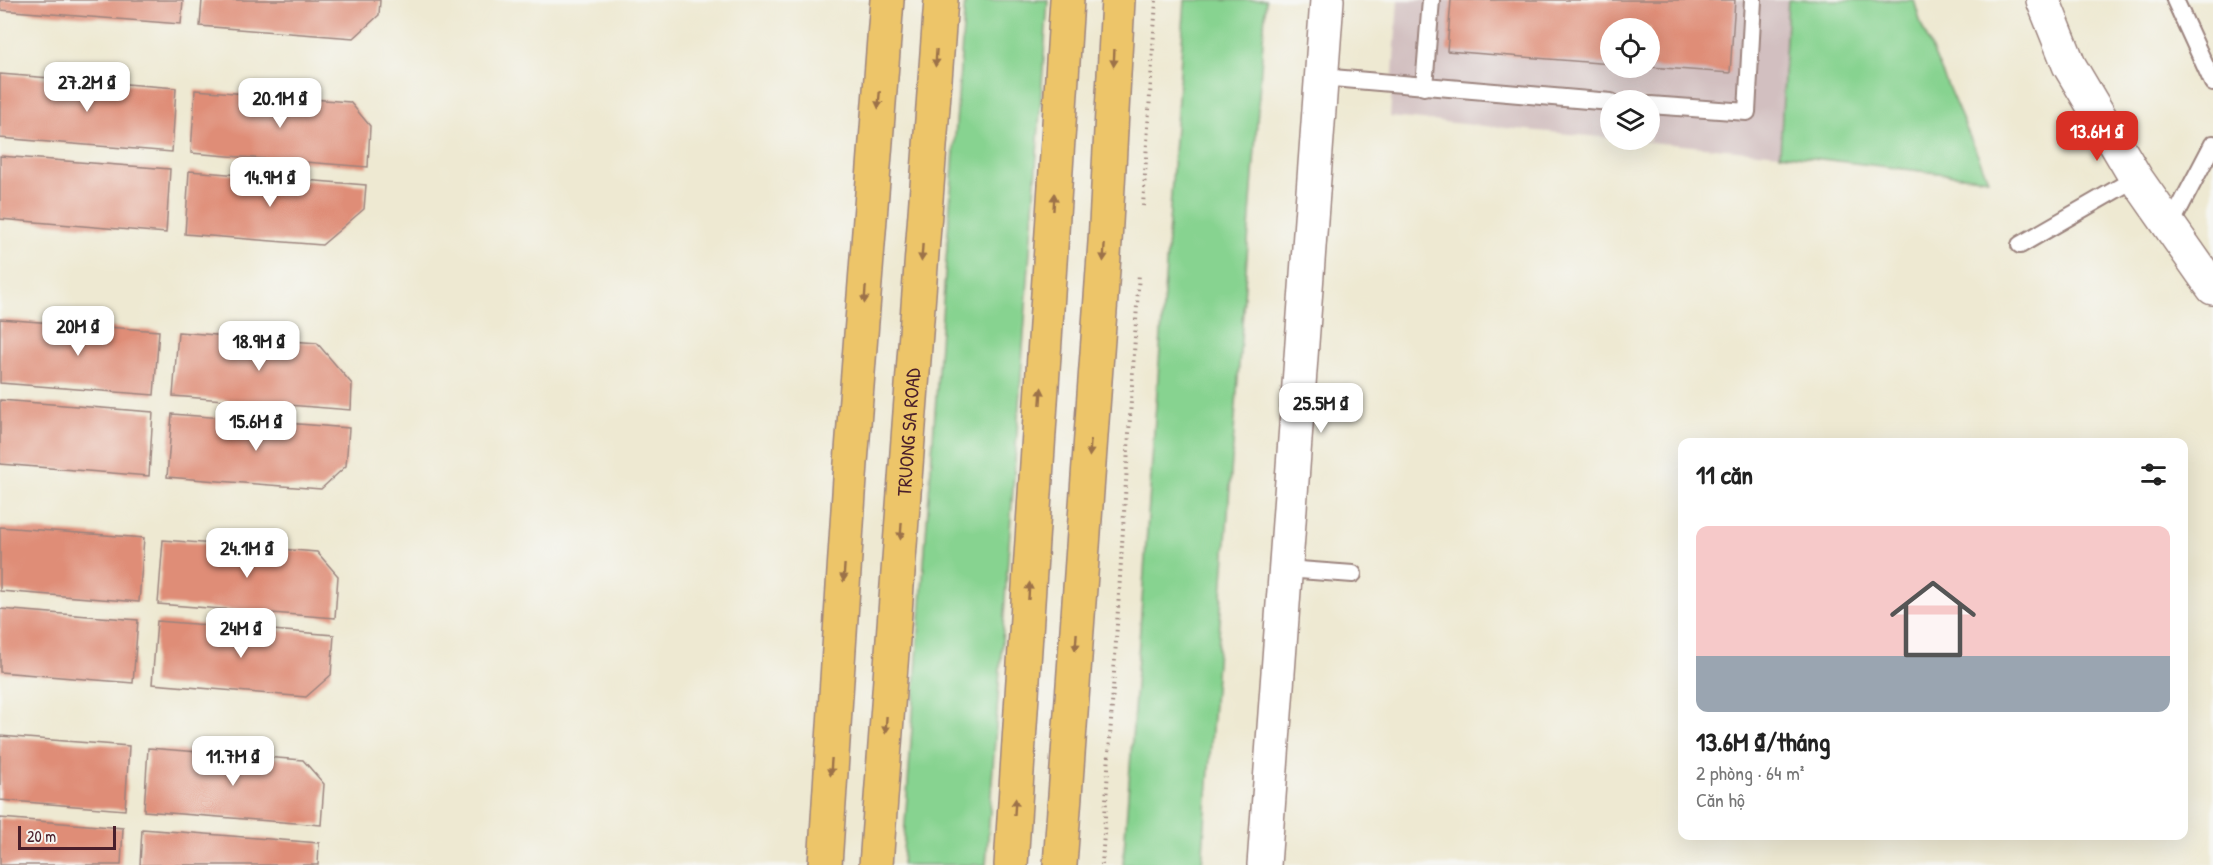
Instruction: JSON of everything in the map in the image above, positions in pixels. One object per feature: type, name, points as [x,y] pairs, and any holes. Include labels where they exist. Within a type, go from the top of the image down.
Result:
[{"type":"highway","points":[[825,865],[851,463],[887,0]]},
{"type":"highway","name":"TRUONG SA ROAD","points":[[876,865],[941,0]]},
{"type":"highway","points":[[1011,865],[1067,0]]},
{"type":"highway","points":[[1060,865],[1104,254],[1118,0]]},
{"type":"street","points":[[1264,865],[1327,0]]},
{"type":"street","points":[[2043,0],[2069,65],[2136,178],[2213,288]]},
{"type":"lane","points":[[1424,87],[1431,0]]},
{"type":"lane","points":[[1660,106],[1747,112],[1753,0]]},
{"type":"lane","points":[[2175,0],[2213,82]]},
{"type":"lane","points":[[1321,77],[1600,101]]},
{"type":"lane","points":[[2169,228],[2213,144]]},
{"type":"lane","points":[[2020,245],[2136,178]]},
{"type":"lane","points":[[1286,569],[1353,574]]},
{"type":"path","points":[[1142,213],[1156,0]]},
{"type":"path","points":[[1102,865],[1139,261]]},
{"type":"shaded area","points":[[1398,0],[1788,0],[1780,154],[1660,143],[1660,90],[1600,90],[1600,137],[1390,117]]},
{"type":"green space","points":[[965,0],[1048,0],[986,865],[902,865]]},
{"type":"green space","points":[[1185,0],[1266,0],[1202,865],[1123,865]]},
{"type":"green space","points":[[1788,0],[1914,0],[1921,24],[1988,179],[1780,154]]},
{"type":"building","points":[[0,0],[183,0],[181,24],[0,10]]},
{"type":"building","points":[[202,0],[380,0],[379,15],[354,38],[200,26]]},
{"type":"building","points":[[1451,0],[1735,0],[1730,73],[1660,68],[1660,18],[1600,18],[1600,63],[1447,51]]},
{"type":"building","points":[[0,74],[176,88],[172,152],[0,138]]},
{"type":"building","points":[[195,90],[350,102],[370,126],[368,167],[191,153]]},
{"type":"building","points":[[0,156],[170,169],[166,233],[0,219]]},
{"type":"building","points":[[189,171],[366,185],[364,209],[322,245],[185,234]]},
{"type":"building","points":[[0,319],[159,331],[154,395],[0,383]]},
{"type":"building","points":[[178,332],[317,343],[352,384],[351,410],[173,396]]},
{"type":"building","points":[[0,400],[153,412],[149,476],[0,464]]},
{"type":"building","points":[[172,414],[349,428],[346,466],[321,489],[167,477]]},
{"type":"building","points":[[0,527],[144,538],[139,602],[0,591]]},
{"type":"building","points":[[163,540],[317,552],[338,576],[335,618],[158,604]]},
{"type":"building","points":[[0,609],[138,620],[133,683],[0,672]]},
{"type":"building","points":[[157,621],[334,635],[331,675],[306,697],[152,684]]},
{"type":"building","points":[[0,736],[129,746],[125,810],[0,800]]},
{"type":"building","points":[[148,748],[303,760],[324,784],[321,825],[144,811]]},
{"type":"building","points":[[0,818],[123,828],[121,865],[0,865]]},
{"type":"building","points":[[142,829],[319,843],[318,865],[140,865]]}]
